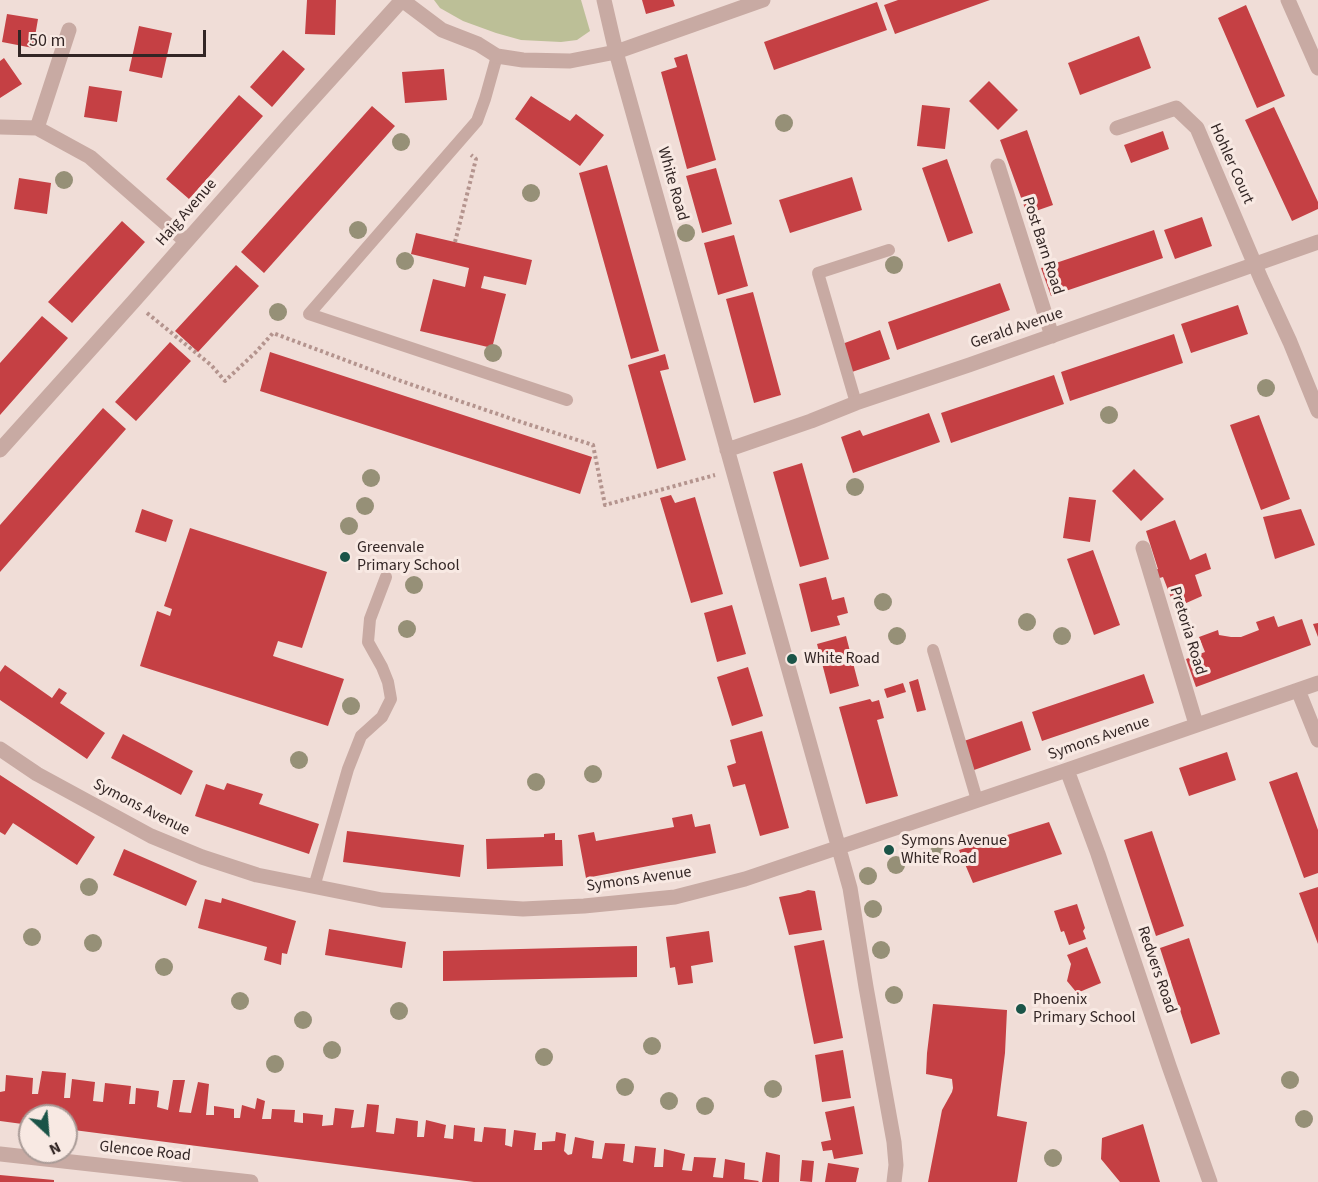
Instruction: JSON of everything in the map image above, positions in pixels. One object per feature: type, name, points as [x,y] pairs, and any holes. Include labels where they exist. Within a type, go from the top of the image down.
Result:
[{"type":"street","points":[[402,0],[442,30],[478,44],[497,56],[523,60],[570,61],[616,52],[764,0]]},
{"type":"street","name":"Haig Avenue","points":[[0,450],[402,0]]},
{"type":"street","name":"White Road","points":[[604,0],[616,52],[846,874],[854,908],[894,1142],[896,1165],[894,1182]]},
{"type":"street","points":[[1288,0],[1318,68]]},
{"type":"street","points":[[37,128],[69,30]]},
{"type":"street","name":"Hohler Court","points":[[1117,128],[1176,108],[1197,128],[1255,264]]},
{"type":"street","points":[[0,127],[37,128],[90,157],[186,242]]},
{"type":"street","name":"Post Barn Road","points":[[998,166],[1052,336]]},
{"type":"street","name":"Gerald Avenue","points":[[727,450],[1318,242]]},
{"type":"street","points":[[1255,264],[1318,411]]},
{"type":"street","name":"Pretoria Road","points":[[1143,548],[1196,724]]},
{"type":"street","name":"Symons Avenue","points":[[0,749],[38,774],[151,836],[202,857],[257,875],[382,900],[523,909],[584,906],[675,897],[745,879],[1318,683]]},
{"type":"street","points":[[1298,690],[1318,740]]},
{"type":"street","name":"Redvers Road","points":[[1067,770],[1210,1182]]},
{"type":"street","name":"Glencoe Road","points":[[0,1154],[251,1182]]},
{"type":"lane","points":[[497,56],[477,121],[309,314],[567,400]]},
{"type":"lane","points":[[856,403],[818,273],[889,250]]},
{"type":"lane","points":[[314,887],[348,769],[362,736],[382,717],[391,699],[388,682],[368,642],[369,619],[386,577]]},
{"type":"lane","points":[[933,650],[978,800]]},
{"type":"path","points":[[455,242],[476,159],[458,141]]},
{"type":"path","points":[[133,302],[211,365],[225,381],[273,333],[412,385],[593,445],[605,505],[733,470]]},
{"type":"green space","points":[[434,0],[581,0],[590,31],[577,40],[561,42],[521,40],[463,21],[440,8]]},
{"type":"building","points":[[307,0],[336,0],[335,35],[305,34]]},
{"type":"building","points":[[642,0],[673,0],[675,6],[646,14]]},
{"type":"building","points":[[898,0],[990,0],[895,34],[884,5]]},
{"type":"building","points":[[877,2],[887,30],[774,70],[764,42]]},
{"type":"building","points":[[1246,5],[1285,96],[1257,108],[1218,18]]},
{"type":"building","points":[[7,14],[38,19],[33,48],[2,42]]},
{"type":"building","points":[[139,26],[172,33],[162,78],[129,71]]},
{"type":"building","points":[[1139,36],[1151,68],[1080,95],[1068,63]]},
{"type":"building","points":[[283,50],[305,69],[272,107],[250,87]]},
{"type":"building","points":[[687,54],[716,160],[687,169],[661,72],[677,67],[674,58]]},
{"type":"building","points":[[4,58],[22,84],[0,98],[0,61]]},
{"type":"building","points":[[444,69],[447,100],[405,103],[402,72]]},
{"type":"building","points":[[989,81],[1018,110],[998,130],[969,101]]},
{"type":"building","points":[[89,86],[122,91],[117,122],[84,117]]},
{"type":"building","points":[[239,95],[263,116],[189,199],[166,179]]},
{"type":"building","points":[[531,96],[570,121],[576,114],[604,135],[580,166],[515,119]]},
{"type":"building","points":[[922,105],[950,108],[945,149],[917,146]]},
{"type":"building","points":[[372,106],[395,126],[264,273],[241,252]]},
{"type":"building","points":[[1274,107],[1318,202],[1318,209],[1292,221],[1245,120]]},
{"type":"building","points":[[1027,130],[1053,205],[1027,214],[1000,140]]},
{"type":"building","points":[[1163,131],[1169,149],[1131,163],[1124,145]]},
{"type":"building","points":[[947,159],[973,233],[948,242],[922,168]]},
{"type":"building","points":[[607,165],[659,351],[631,359],[579,173]]},
{"type":"building","points":[[716,168],[732,224],[702,233],[686,176]]},
{"type":"building","points":[[852,177],[862,210],[790,233],[779,200]]},
{"type":"building","points":[[19,178],[51,183],[47,214],[14,209]]},
{"type":"building","points":[[1202,217],[1212,246],[1175,259],[1164,230]]},
{"type":"building","points":[[122,221],[145,242],[72,323],[48,302]]},
{"type":"building","points":[[1154,230],[1163,258],[1051,296],[1041,268]]},
{"type":"building","points":[[416,233],[532,260],[526,285],[484,276],[481,288],[506,294],[492,348],[420,331],[433,279],[465,287],[469,268],[411,254]]},
{"type":"building","points":[[734,235],[748,286],[718,295],[704,243]]},
{"type":"building","points":[[236,265],[259,286],[198,352],[175,331]]},
{"type":"building","points":[[1000,283],[1010,310],[897,350],[888,322]]},
{"type":"building","points":[[753,292],[781,395],[754,403],[726,299]]},
{"type":"building","points":[[1238,305],[1248,334],[1191,353],[1181,324]]},
{"type":"building","points":[[42,316],[68,338],[0,415],[0,363]]},
{"type":"building","points":[[880,330],[890,359],[852,372],[842,344]]},
{"type":"building","points":[[1174,334],[1183,363],[1070,401],[1061,372]]},
{"type":"building","points":[[170,342],[191,361],[136,421],[115,402]]},
{"type":"building","points":[[270,352],[592,457],[580,494],[260,391]]},
{"type":"building","points":[[665,354],[669,369],[660,371],[686,460],[657,469],[628,365]]},
{"type":"building","points":[[1054,375],[1064,404],[951,443],[941,413]]},
{"type":"building","points":[[103,408],[126,429],[0,572],[0,525]]},
{"type":"building","points":[[929,413],[940,442],[853,473],[841,437],[860,430],[863,436]]},
{"type":"building","points":[[1259,415],[1290,499],[1261,510],[1230,425]]},
{"type":"building","points":[[802,463],[829,559],[800,567],[773,472]]},
{"type":"building","points":[[1134,469],[1164,499],[1141,521],[1112,491]]},
{"type":"building","points":[[671,495],[675,503],[695,497],[723,594],[691,603],[660,498]]},
{"type":"building","points":[[1069,497],[1096,500],[1090,542],[1063,538]]},
{"type":"building","points":[[142,509],[173,520],[166,542],[135,532]]},
{"type":"building","points":[[1301,509],[1315,545],[1275,559],[1263,517]]},
{"type":"building","points":[[1175,520],[1190,560],[1206,553],[1211,569],[1195,575],[1202,596],[1175,608],[1163,577],[1156,579],[1153,570],[1158,569],[1146,531]]},
{"type":"building","points":[[190,528],[327,572],[302,648],[278,641],[273,656],[344,679],[328,726],[140,666],[157,611],[170,616],[172,609],[164,606]]},
{"type":"building","points":[[1093,550],[1120,625],[1094,635],[1067,559]]},
{"type":"building","points":[[826,577],[832,600],[844,597],[848,613],[837,616],[840,625],[811,632],[799,584]]},
{"type":"building","points":[[732,605],[746,654],[717,662],[704,613]]},
{"type":"building","points":[[1274,616],[1278,627],[1302,619],[1311,645],[1196,687],[1186,659],[1205,652],[1199,637],[1218,630],[1219,635],[1241,637],[1259,630],[1256,622]]},
{"type":"building","points":[[1318,623],[1318,637],[1313,624]]},
{"type":"building","points":[[846,636],[859,686],[830,694],[817,644]]},
{"type":"building","points":[[5,665],[52,698],[59,688],[67,693],[60,703],[105,733],[87,759],[0,700],[0,672]]},
{"type":"building","points":[[748,667],[763,716],[732,726],[717,677]]},
{"type":"building","points":[[1144,674],[1154,703],[1042,741],[1032,712]]},
{"type":"building","points":[[918,679],[926,710],[917,712],[909,682]]},
{"type":"building","points":[[903,683],[906,692],[887,698],[884,689]]},
{"type":"building","points":[[870,699],[872,702],[879,700],[884,718],[877,720],[898,796],[866,804],[839,707]]},
{"type":"building","points":[[1022,721],[1031,750],[974,770],[964,741]]},
{"type":"building","points":[[762,731],[789,828],[760,836],[745,784],[733,787],[727,766],[736,763],[730,740]]},
{"type":"building","points":[[123,734],[193,771],[181,795],[111,758]]},
{"type":"building","points":[[1227,752],[1236,780],[1189,796],[1179,768]]},
{"type":"building","points":[[1297,772],[1318,830],[1318,873],[1304,878],[1269,782]]},
{"type":"building","points":[[0,775],[95,837],[77,865],[13,823],[5,835],[0,832]]},
{"type":"building","points":[[227,783],[263,794],[259,804],[319,824],[309,854],[195,816],[206,784],[224,790]]},
{"type":"building","points":[[692,814],[695,827],[710,824],[716,853],[586,878],[578,835],[594,832],[596,841],[674,827],[672,818]]},
{"type":"building","points":[[1049,822],[1062,854],[973,883],[959,850]]},
{"type":"building","points":[[347,831],[464,845],[460,877],[343,862]]},
{"type":"building","points":[[1152,831],[1184,926],[1156,936],[1124,840]]},
{"type":"building","points":[[555,833],[555,840],[562,840],[563,866],[487,869],[486,839],[544,837],[544,834]]},
{"type":"building","points":[[124,849],[197,881],[186,906],[113,875]]},
{"type":"building","points":[[1318,887],[1318,944],[1299,893]]},
{"type":"building","points":[[808,890],[815,891],[822,930],[789,935],[779,897]]},
{"type":"building","points":[[222,898],[296,921],[287,954],[282,953],[281,965],[264,960],[267,947],[198,928],[205,899],[221,903]]},
{"type":"building","points":[[1077,904],[1086,939],[1069,945],[1064,931],[1061,932],[1054,911]]},
{"type":"building","points":[[329,929],[406,942],[402,968],[325,955]]},
{"type":"building","points":[[709,931],[713,962],[691,966],[693,983],[678,985],[675,967],[670,968],[666,937]]},
{"type":"building","points":[[1189,938],[1220,1034],[1191,1044],[1160,948]]},
{"type":"building","points":[[824,940],[843,1038],[814,1044],[794,946]]},
{"type":"building","points":[[637,946],[637,977],[443,981],[443,951]]},
{"type":"building","points":[[1087,947],[1101,983],[1077,993],[1067,981],[1071,964],[1067,955]]},
{"type":"building","points":[[933,1004],[1007,1010],[1005,1053],[997,1116],[1027,1122],[1017,1182],[928,1182],[942,1110],[953,1088],[952,1079],[926,1074]]},
{"type":"building","points":[[843,1050],[851,1098],[822,1102],[815,1055]]},
{"type":"building","points":[[42,1071],[66,1073],[64,1098],[70,1098],[72,1079],[95,1082],[93,1101],[103,1102],[105,1083],[131,1086],[129,1104],[135,1104],[136,1088],[159,1091],[157,1107],[168,1110],[173,1080],[185,1080],[179,1112],[191,1113],[198,1082],[209,1084],[206,1115],[214,1115],[214,1106],[234,1109],[234,1118],[240,1118],[242,1105],[255,1109],[257,1098],[265,1101],[262,1119],[271,1119],[272,1109],[295,1110],[294,1122],[303,1123],[303,1113],[323,1115],[322,1126],[333,1125],[335,1108],[354,1110],[351,1128],[364,1127],[367,1104],[379,1105],[376,1132],[394,1134],[396,1118],[418,1121],[417,1137],[424,1137],[426,1120],[446,1125],[444,1138],[453,1139],[454,1125],[475,1128],[474,1141],[482,1142],[484,1127],[506,1129],[505,1145],[512,1147],[514,1130],[536,1133],[534,1150],[542,1150],[542,1142],[555,1141],[556,1132],[566,1134],[564,1151],[568,1155],[572,1154],[575,1137],[594,1141],[592,1158],[602,1159],[605,1143],[625,1144],[623,1161],[633,1163],[635,1146],[656,1148],[654,1167],[663,1167],[664,1149],[685,1154],[682,1170],[692,1171],[694,1157],[716,1158],[713,1177],[723,1178],[725,1159],[745,1163],[744,1179],[759,1181],[474,1182],[78,1131],[78,1104],[18,1104],[18,1123],[0,1121],[0,1092],[5,1091],[6,1075],[33,1078],[32,1094],[38,1094]]},
{"type":"building","points":[[854,1106],[863,1154],[834,1159],[832,1150],[823,1151],[821,1142],[831,1140],[825,1112]]},
{"type":"building","points":[[1143,1124],[1160,1182],[1120,1182],[1101,1159],[1102,1138]]},
{"type":"building","points":[[766,1152],[780,1155],[779,1182],[762,1182]]},
{"type":"building","points":[[802,1160],[814,1161],[812,1182],[800,1181]]},
{"type":"building","points":[[828,1163],[859,1168],[856,1182],[825,1182]]},
{"type":"building","points":[[0,1175],[54,1180],[54,1182],[0,1182]]},
{"type":"place","name":"Greenvale Primary School","points":[[345,557]]},
{"type":"place","name":"White Road","points":[[792,659]]},
{"type":"place","name":"Symons Avenue White Road","points":[[889,850]]},
{"type":"place","name":"Phoenix Primary School","points":[[1021,1009]]}]
